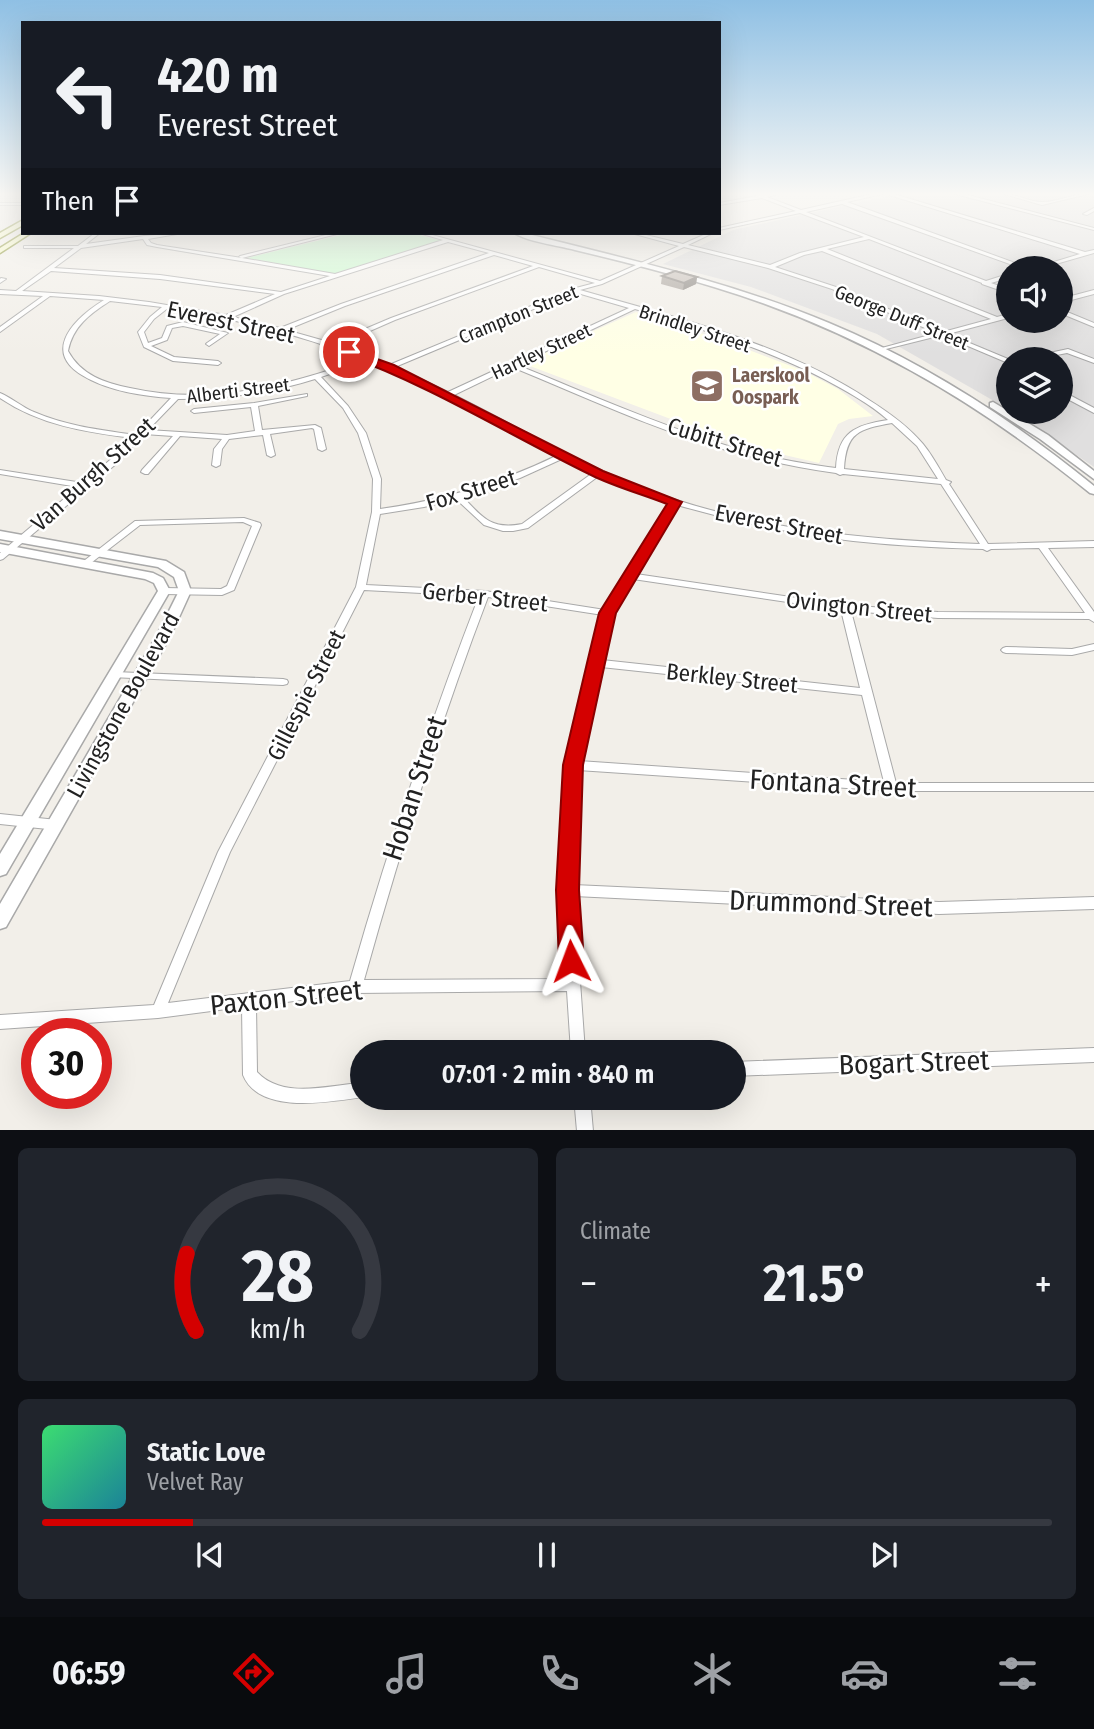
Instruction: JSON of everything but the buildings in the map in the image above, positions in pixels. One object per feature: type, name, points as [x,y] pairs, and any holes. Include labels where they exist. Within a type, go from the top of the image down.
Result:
[{"type":"street","points":[[26,247],[78,247]]},
{"type":"street","points":[[0,299],[51,269],[78,247]]},
{"type":"street","points":[[163,247],[335,276]]},
{"type":"street","points":[[237,258],[283,247]]},
{"type":"street","points":[[226,318],[282,293],[428,247]]},
{"type":"street","points":[[470,247],[600,283]]},
{"type":"street","points":[[573,247],[644,264],[781,307],[880,350],[989,412],[1094,491]]},
{"type":"street","points":[[582,247],[762,295],[890,347],[1026,425],[1094,476]]},
{"type":"street","name":"Crampton Street","points":[[390,367],[574,290],[600,283],[680,247]]},
{"type":"street","name":"George Duff Street","points":[[691,247],[769,267],[864,299],[996,356]]},
{"type":"street","points":[[769,267],[831,247]]},
{"type":"street","points":[[891,247],[996,287]]},
{"type":"street","points":[[967,247],[996,257]]},
{"type":"street","points":[[1062,247],[1086,254]]},
{"type":"street","points":[[821,249],[996,319]]},
{"type":"street","points":[[1073,258],[1094,251]]},
{"type":"street","points":[[280,330],[343,305],[492,254]]},
{"type":"street","points":[[331,346],[393,319],[537,266]]},
{"type":"street","points":[[51,269],[160,277],[282,293]]},
{"type":"street","points":[[984,283],[996,280]]},
{"type":"street","name":"Brindley Street","points":[[574,290],[634,307],[809,370],[842,386],[892,421],[920,445],[947,482],[987,548]]},
{"type":"street","name":"Everest Street","points":[[0,292],[49,294],[166,307],[280,330],[390,367],[598,474],[675,502],[734,517],[842,537],[987,548],[1094,544]]},
{"type":"street","points":[[1073,298],[1094,292]]},
{"type":"street","points":[[0,330],[49,294]]},
{"type":"street","name":"Alberti Street","points":[[108,300],[76,324],[68,335],[65,351],[76,370],[94,381],[134,392],[176,397],[251,393],[318,378],[367,359]]},
{"type":"street","points":[[166,307],[152,318],[141,332],[146,346],[173,359],[218,363]]},
{"type":"street","name":"Hartley Street","points":[[448,395],[634,307]]},
{"type":"street","points":[[1073,316],[1094,325]]},
{"type":"street","points":[[880,350],[996,319]]},
{"type":"street","points":[[146,346],[167,337],[169,327],[180,324],[225,333],[209,344]]},
{"type":"street","points":[[1073,353],[1094,360]]},
{"type":"street","name":"Cubitt Street","points":[[512,365],[713,443],[755,455],[840,473],[947,482]]},
{"type":"street","name":"Gillespie Street","points":[[158,1011],[224,852],[362,587],[376,512],[377,479],[362,433],[346,407],[318,378]]},
{"type":"street","points":[[0,395],[16,408],[60,424],[141,434],[227,437],[314,426],[322,449]]},
{"type":"street","points":[[194,411],[254,405],[305,395]]},
{"type":"street","name":"Van Burgh Street","points":[[3,552],[85,486],[176,397]]},
{"type":"street","points":[[1073,399],[1094,411]]},
{"type":"street","points":[[254,405],[271,455]]},
{"type":"street","points":[[840,473],[840,453],[850,434],[863,426],[892,421]]},
{"type":"street","name":"Van Burgh Street","points":[[145,471],[178,434]]},
{"type":"street","points":[[216,465],[218,450],[227,437]]},
{"type":"street","name":"Fox Street","points":[[376,512],[415,508],[458,497],[524,474],[562,456]]},
{"type":"street","points":[[0,472],[85,486]]},
{"type":"street","points":[[458,497],[485,525],[515,528],[524,526],[598,474]]},
{"type":"street","points":[[577,1040],[567,890],[573,765],[608,613],[675,502]]},
{"type":"street","points":[[84,564],[131,526],[146,521],[255,523],[256,530],[231,588],[222,592],[163,591]]},
{"type":"street","name":"Livingstone Boulevard","points":[[0,535],[173,569],[185,582],[185,591],[140,677],[0,921]]},
{"type":"street","points":[[1042,546],[1093,618]]},
{"type":"street","name":"Livingstone Boulevard","points":[[0,869],[163,591],[162,584],[156,578],[3,552]]},
{"type":"street","name":"Ovington Street","points":[[628,576],[845,608],[938,615],[1093,618]]},
{"type":"street","name":"Gerber Street","points":[[362,587],[485,594],[608,613]]},
{"type":"street","name":"Hoban Street","points":[[355,987],[387,871],[440,709],[485,594]]},
{"type":"street","points":[[845,608],[891,788]]},
{"type":"street","points":[[1006,650],[1072,652],[1094,647]]},
{"type":"street","name":"Berkley Street","points":[[596,663],[867,692]]},
{"type":"street","points":[[115,675],[284,681]]},
{"type":"street","name":"Fontana Street","points":[[573,765],[891,788],[1094,787]]},
{"type":"street","points":[[0,819],[57,825]]},
{"type":"street","name":"Drummond Street","points":[[567,890],[939,908],[1094,903]]},
{"type":"street","name":"Paxton Street","points":[[0,1022],[158,1011],[355,987],[572,985]]},
{"type":"street","points":[[249,1000],[250,1075],[256,1084],[278,1093],[350,1090]]},
{"type":"street","name":"Bogart Street","points":[[746,1068],[1094,1055]]},
{"type":"street","points":[[583,1110],[585,1130]]},
{"type":"shaded area","points":[[699,247],[1094,247],[1094,467],[1031,424],[1073,424],[1073,347],[996,347],[996,402],[877,334],[751,287],[663,264]]},
{"type":"shaded area","name":"Laerskool Oospark","points":[[636,312],[728,342],[804,371],[838,389],[873,416],[849,419],[838,424],[819,463],[737,444],[522,363]]},
{"type":"green space","points":[[293,247],[423,247],[334,274],[247,258]]},
{"type":"place","name":"Laerskool Oospark","points":[[707,386]]},
{"type":"route","points":[[349,352],[390,367],[442,392],[598,474],[675,502],[608,613],[596,663],[573,765],[567,890],[571,961]]}]
